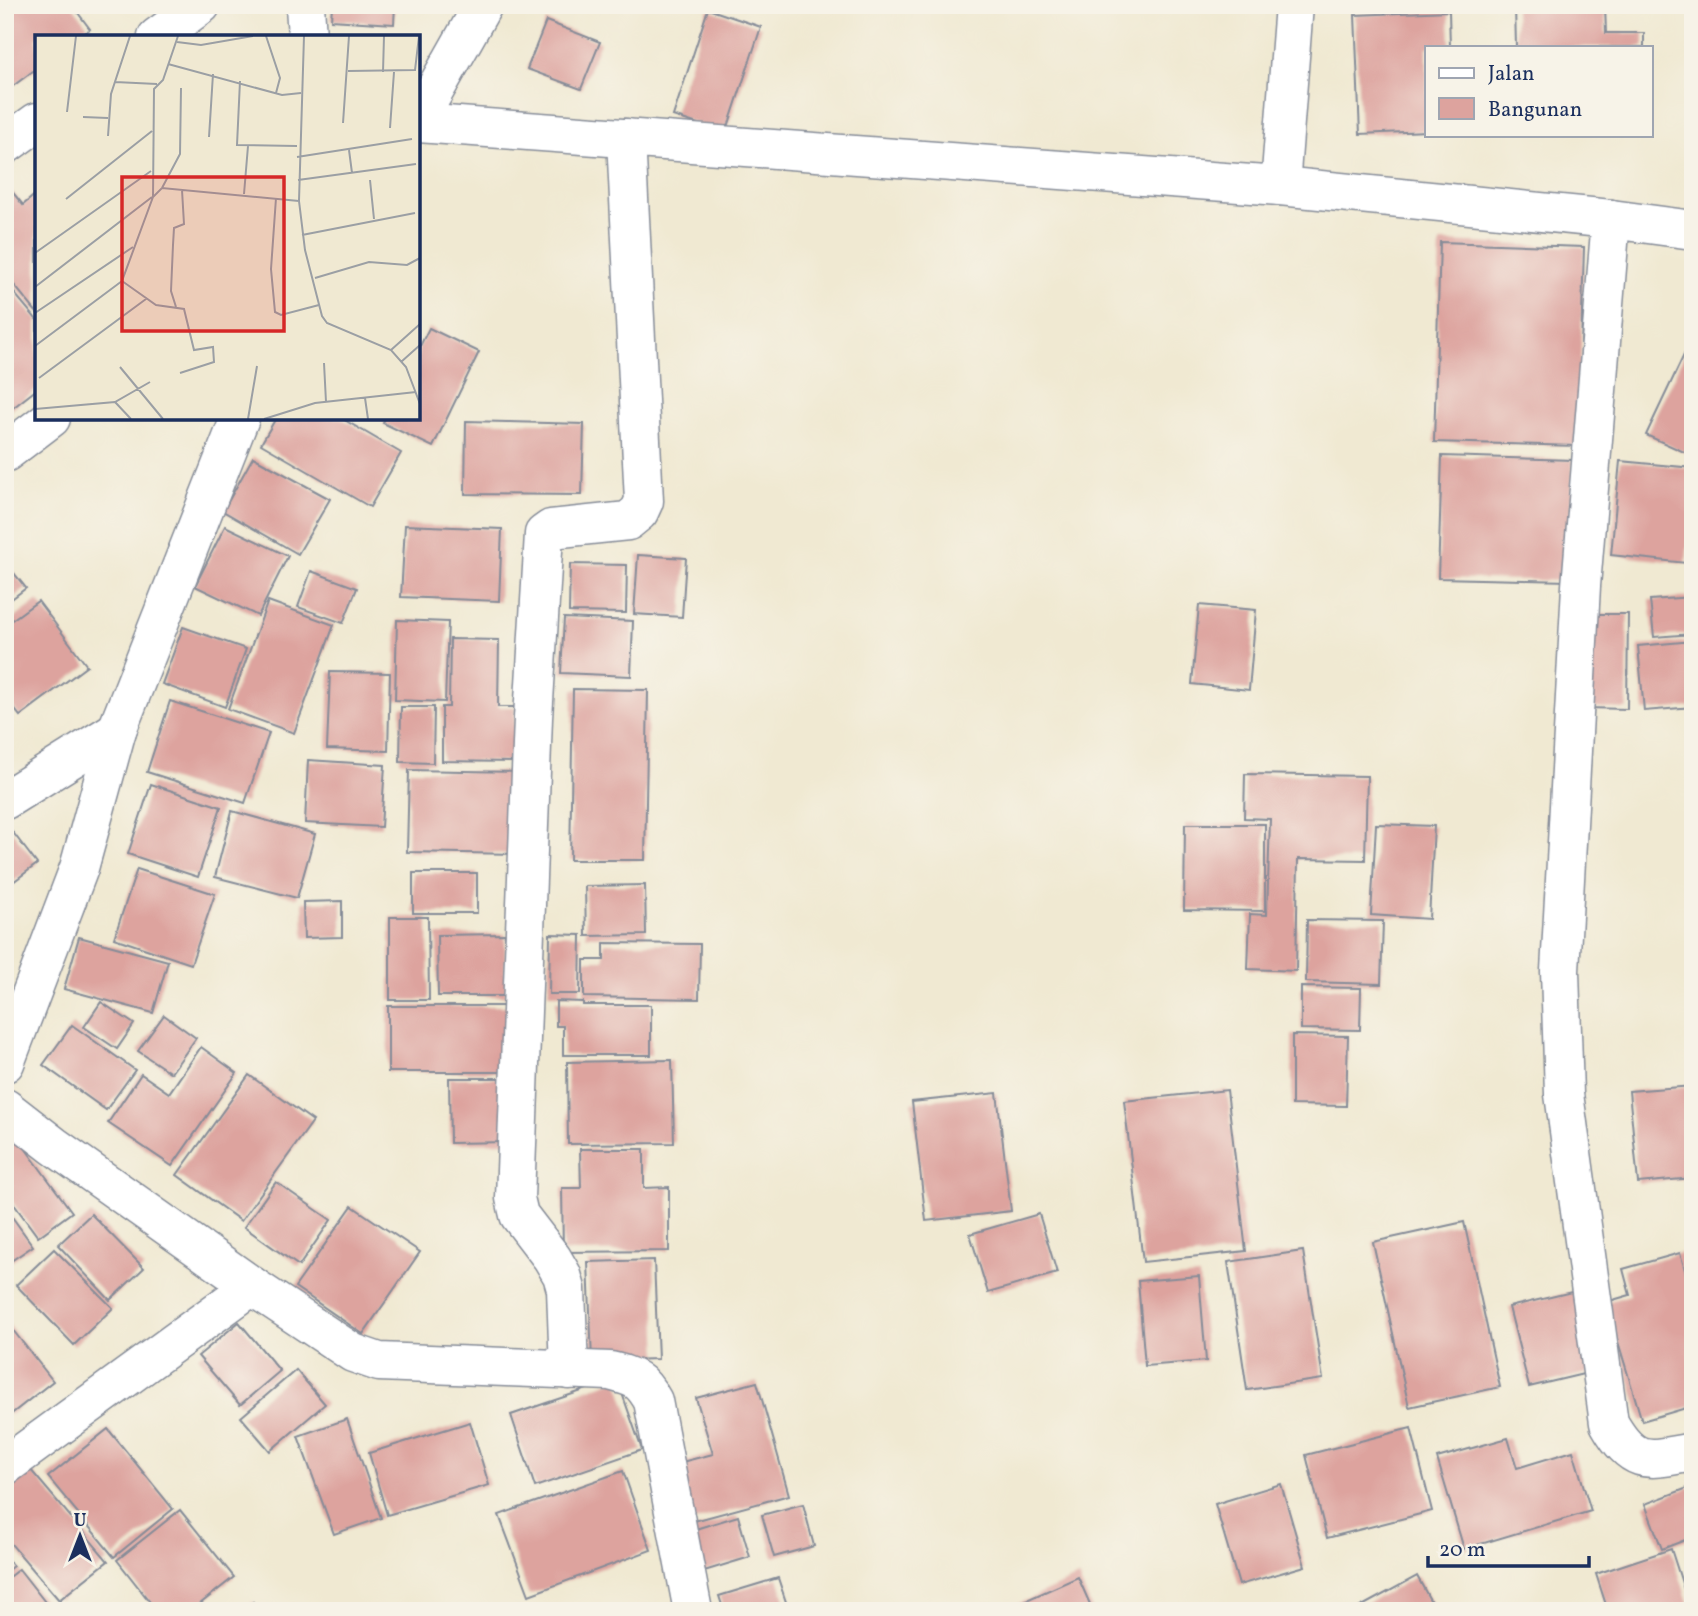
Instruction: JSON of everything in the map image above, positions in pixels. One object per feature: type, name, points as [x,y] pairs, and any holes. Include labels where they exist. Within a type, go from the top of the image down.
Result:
[{"type":"street","points":[[159,35],[201,5]]},
{"type":"street","points":[[304,5],[307,35]]},
{"type":"street","points":[[420,118],[483,5]]},
{"type":"street","points":[[1280,186],[1294,5]]},
{"type":"street","points":[[420,122],[1280,186],[1611,219],[1693,230]]},
{"type":"street","points":[[5,145],[35,123]]},
{"type":"street","points":[[569,1370],[566,1289],[562,1275],[519,1215],[515,1198],[533,718],[544,534],[551,529],[628,521],[639,512],[644,501],[626,138]]},
{"type":"street","points":[[1611,219],[1581,586],[1560,971],[1564,1094],[1609,1423],[1622,1446],[1635,1455],[1651,1458],[1693,1452]]},
{"type":"street","points":[[5,453],[48,420]]},
{"type":"street","points":[[5,1063],[79,868],[117,730],[239,420]]},
{"type":"street","points":[[5,800],[117,730]]},
{"type":"street","points":[[5,1108],[54,1146],[252,1286],[353,1353],[379,1362],[610,1371],[631,1376],[644,1385],[653,1401],[693,1611]]},
{"type":"street","points":[[5,1466],[252,1286]]},
{"type":"building","points":[[5,5],[72,5],[90,29],[82,35],[35,35],[35,70],[5,92]]},
{"type":"building","points":[[332,5],[395,5],[394,24],[331,20]]},
{"type":"building","points":[[1515,5],[1605,5],[1606,33],[1644,33],[1644,46],[1516,46]]},
{"type":"building","points":[[708,9],[761,27],[726,133],[673,116]]},
{"type":"building","points":[[1449,11],[1450,46],[1425,46],[1425,131],[1360,134],[1355,15]]},
{"type":"building","points":[[546,21],[600,42],[581,89],[527,69]]},
{"type":"building","points":[[5,183],[23,205],[35,195],[35,311],[5,274]]},
{"type":"building","points":[[1440,242],[1584,247],[1578,446],[1434,442]]},
{"type":"building","points":[[5,282],[35,318],[35,391],[5,414]]},
{"type":"building","points":[[429,328],[479,352],[433,447],[383,423],[384,420],[420,420],[420,346]]},
{"type":"building","points":[[1693,336],[1693,456],[1646,435]]},
{"type":"building","points":[[275,420],[344,420],[401,453],[370,507],[261,444]]},
{"type":"building","points":[[466,421],[584,424],[582,495],[465,494]]},
{"type":"building","points":[[1442,456],[1573,460],[1570,581],[1438,578]]},
{"type":"building","points":[[253,457],[330,499],[298,554],[223,511]]},
{"type":"building","points":[[1620,461],[1693,468],[1693,498],[1686,563],[1611,555]]},
{"type":"building","points":[[405,525],[502,529],[499,601],[401,597]]},
{"type":"building","points":[[225,526],[288,556],[258,616],[195,586]]},
{"type":"building","points":[[638,555],[686,558],[682,617],[634,614]]},
{"type":"building","points":[[5,562],[26,588],[5,604]]},
{"type":"building","points":[[570,564],[627,565],[626,613],[569,612]]},
{"type":"building","points":[[311,571],[357,588],[343,623],[298,607]]},
{"type":"building","points":[[1693,597],[1693,634],[1654,637],[1650,600]]},
{"type":"building","points":[[38,601],[87,666],[20,716],[5,697],[5,625]]},
{"type":"building","points":[[268,601],[334,625],[294,733],[228,709]]},
{"type":"building","points":[[1199,605],[1256,610],[1249,690],[1192,684]]},
{"type":"building","points":[[1588,614],[1628,614],[1627,709],[1586,708]]},
{"type":"building","points":[[564,618],[633,621],[631,676],[561,673]]},
{"type":"building","points":[[397,620],[448,622],[445,702],[395,700]]},
{"type":"building","points":[[183,627],[246,649],[225,707],[162,684]]},
{"type":"building","points":[[450,639],[499,640],[498,707],[515,707],[514,762],[442,761],[442,707],[449,707]]},
{"type":"building","points":[[1693,641],[1693,707],[1644,711],[1638,646]]},
{"type":"building","points":[[330,672],[390,673],[388,751],[327,749]]},
{"type":"building","points":[[573,689],[648,690],[645,860],[570,860]]},
{"type":"building","points":[[170,701],[269,733],[245,803],[147,772]]},
{"type":"building","points":[[401,707],[434,707],[433,763],[400,762]]},
{"type":"building","points":[[5,722],[12,731],[5,736]]},
{"type":"building","points":[[308,760],[385,765],[381,827],[305,823]]},
{"type":"building","points":[[409,770],[522,772],[521,854],[407,852]]},
{"type":"building","points":[[1245,774],[1367,776],[1365,860],[1298,859],[1296,971],[1248,969],[1250,914],[1267,915],[1270,819],[1244,818]]},
{"type":"building","points":[[151,784],[221,807],[198,877],[128,854]]},
{"type":"building","points":[[232,811],[315,834],[297,898],[215,877]]},
{"type":"building","points":[[5,822],[37,864],[5,888]]},
{"type":"building","points":[[1185,824],[1265,824],[1265,911],[1184,910]]},
{"type":"building","points":[[1376,824],[1434,826],[1429,919],[1371,915]]},
{"type":"building","points":[[137,869],[215,894],[191,964],[114,938]]},
{"type":"building","points":[[413,873],[477,873],[477,913],[413,913]]},
{"type":"building","points":[[645,885],[646,935],[586,936],[585,886]]},
{"type":"building","points":[[342,901],[342,937],[304,938],[303,902]]},
{"type":"building","points":[[390,917],[428,917],[429,1000],[390,1000]]},
{"type":"building","points":[[1307,920],[1383,921],[1381,984],[1306,982]]},
{"type":"building","points":[[505,934],[506,996],[438,996],[437,935]]},
{"type":"building","points":[[550,934],[581,935],[580,994],[549,994]]},
{"type":"building","points":[[79,937],[168,961],[153,1013],[64,989]]},
{"type":"building","points":[[604,943],[700,944],[699,999],[584,997],[584,960],[604,960]]},
{"type":"building","points":[[5,982],[25,1008],[5,1022]]},
{"type":"building","points":[[1301,987],[1361,988],[1360,1030],[1301,1029]]},
{"type":"building","points":[[556,1001],[583,1002],[583,1005],[651,1005],[651,1055],[563,1055],[563,1026],[556,1026]]},
{"type":"building","points":[[101,1002],[134,1024],[117,1049],[84,1027]]},
{"type":"building","points":[[388,1006],[511,1006],[511,1072],[388,1072]]},
{"type":"building","points":[[164,1015],[196,1038],[171,1073],[138,1051]]},
{"type":"building","points":[[72,1025],[135,1070],[106,1110],[43,1065]]},
{"type":"building","points":[[1292,1035],[1348,1036],[1346,1106],[1292,1105]]},
{"type":"building","points":[[201,1047],[237,1073],[172,1166],[108,1123],[141,1074],[169,1093]]},
{"type":"building","points":[[672,1060],[674,1143],[568,1144],[567,1062]]},
{"type":"building","points":[[249,1075],[313,1121],[241,1221],[177,1175]]},
{"type":"building","points":[[449,1078],[508,1078],[509,1142],[450,1143]]},
{"type":"building","points":[[1693,1086],[1693,1178],[1638,1183],[1629,1091]]},
{"type":"building","points":[[1227,1090],[1246,1251],[1143,1262],[1124,1101]]},
{"type":"building","points":[[997,1093],[1011,1211],[926,1221],[912,1102]]},
{"type":"building","points":[[8,1125],[72,1212],[38,1237],[5,1192],[5,1128]]},
{"type":"building","points":[[580,1149],[644,1149],[644,1188],[669,1187],[669,1251],[563,1252],[562,1188],[581,1188]]},
{"type":"building","points":[[276,1182],[331,1220],[299,1266],[244,1227]]},
{"type":"building","points":[[352,1206],[420,1252],[363,1334],[295,1287]]},
{"type":"building","points":[[5,1207],[33,1246],[5,1265]]},
{"type":"building","points":[[91,1214],[144,1268],[110,1300],[58,1245]]},
{"type":"building","points":[[1039,1214],[1057,1273],[988,1293],[970,1234]]},
{"type":"building","points":[[1464,1222],[1500,1387],[1409,1407],[1373,1242]]},
{"type":"building","points":[[54,1249],[113,1308],[74,1345],[16,1285]]},
{"type":"building","points":[[1303,1251],[1323,1379],[1247,1390],[1228,1262]]},
{"type":"building","points":[[1680,1253],[1693,1297],[1693,1406],[1642,1421],[1606,1302],[1630,1295],[1623,1269]]},
{"type":"building","points":[[654,1260],[658,1359],[592,1361],[588,1262]]},
{"type":"building","points":[[1199,1276],[1206,1361],[1145,1366],[1138,1281]]},
{"type":"building","points":[[1576,1291],[1596,1371],[1529,1387],[1509,1307]]},
{"type":"building","points":[[5,1320],[53,1381],[10,1415],[5,1409]]},
{"type":"building","points":[[239,1322],[280,1371],[240,1405],[198,1356]]},
{"type":"building","points":[[296,1370],[325,1404],[270,1451],[241,1417]]},
{"type":"building","points":[[617,1379],[642,1450],[535,1487],[511,1415]]},
{"type":"building","points":[[757,1382],[789,1495],[687,1523],[670,1465],[713,1454],[696,1398]]},
{"type":"building","points":[[347,1419],[381,1518],[334,1534],[298,1436]]},
{"type":"building","points":[[470,1422],[489,1485],[387,1515],[369,1453]]},
{"type":"building","points":[[1411,1428],[1432,1511],[1327,1538],[1306,1455]]},
{"type":"building","points":[[108,1429],[173,1509],[114,1557],[48,1477]]},
{"type":"building","points":[[1508,1438],[1517,1468],[1573,1451],[1591,1511],[1464,1549],[1437,1458]]},
{"type":"building","points":[[30,1469],[108,1561],[59,1600],[5,1537],[5,1489]]},
{"type":"building","points":[[623,1471],[651,1550],[529,1595],[499,1515]]},
{"type":"building","points":[[1281,1484],[1305,1566],[1239,1585],[1215,1504]]},
{"type":"building","points":[[1693,1486],[1693,1537],[1662,1549],[1645,1504]]},
{"type":"building","points":[[803,1504],[814,1546],[774,1557],[762,1515]]},
{"type":"building","points":[[180,1510],[234,1577],[191,1611],[157,1611],[117,1560]]},
{"type":"building","points":[[738,1516],[750,1557],[701,1572],[689,1531]]},
{"type":"building","points":[[1671,1549],[1691,1611],[1608,1611],[1596,1574]]},
{"type":"building","points":[[5,1556],[13,1566],[5,1572]]},
{"type":"building","points":[[19,1569],[52,1611],[5,1611],[5,1580]]},
{"type":"building","points":[[1417,1576],[1436,1611],[1353,1611]]},
{"type":"building","points":[[1078,1577],[1093,1611],[1002,1611]]},
{"type":"building","points":[[778,1578],[789,1611],[724,1611],[719,1596]]},
{"type":"building","points":[[253,1602],[260,1611],[242,1611]]},
{"type":"building","points":[[987,1603],[990,1611],[967,1611],[967,1610]]}]
